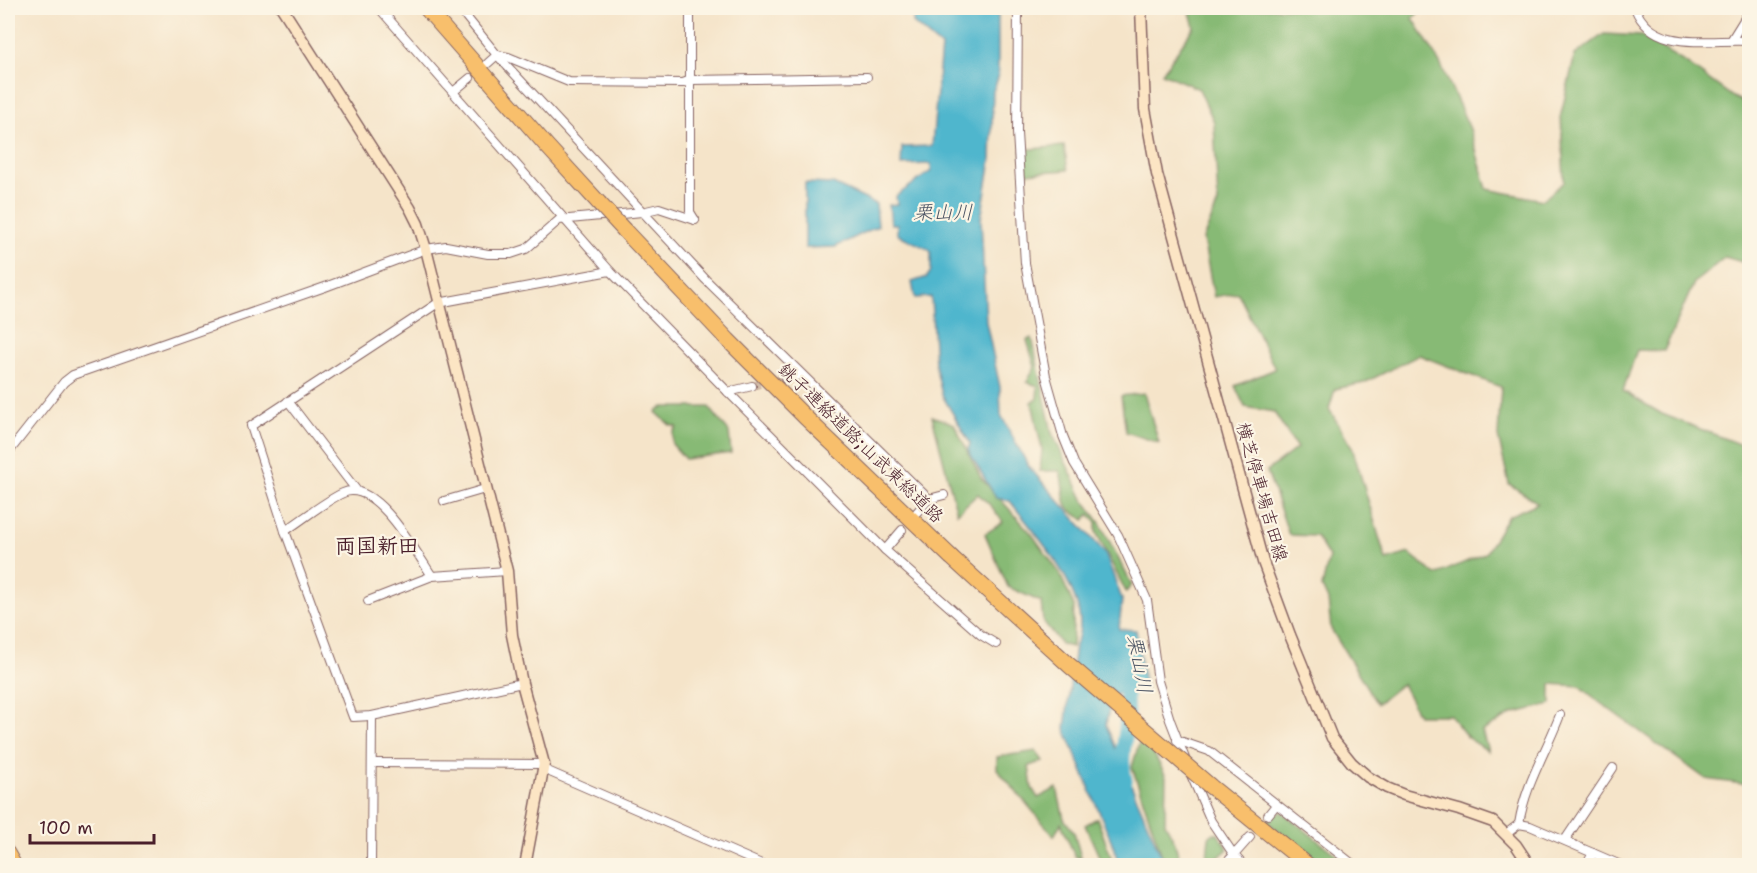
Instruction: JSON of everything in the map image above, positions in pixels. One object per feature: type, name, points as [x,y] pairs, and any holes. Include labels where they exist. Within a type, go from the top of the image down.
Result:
[{"type":"highway","name":"銚子連絡道路;山武東総道路","points":[[426,8],[624,230],[775,387],[951,558],[1061,657],[1210,786],[1309,866]]},
{"type":"main road","points":[[282,8],[410,208],[426,249],[507,571],[512,635],[543,766],[525,866]]},
{"type":"main road","name":"横芝停車場吉田線","points":[[1140,8],[1145,110],[1157,174],[1263,562],[1325,724],[1340,750],[1368,777],[1404,795],[1493,822],[1516,845],[1530,866]]},
{"type":"main road","points":[[8,852],[16,866]]},
{"type":"street","points":[[379,8],[566,218],[610,271],[885,550],[981,635],[996,644]]},
{"type":"street","points":[[459,8],[497,55],[642,212],[801,375],[929,499]]},
{"type":"street","points":[[8,453],[64,382],[73,375],[426,249],[446,246],[488,254],[512,254],[526,249],[559,220],[642,212],[658,208],[694,220],[690,212],[690,8]]},
{"type":"street","points":[[1018,8],[1017,134],[1026,263],[1046,376],[1063,436],[1074,463],[1118,535],[1148,600],[1158,681],[1177,740],[1211,821],[1244,866]]},
{"type":"street","points":[[1635,8],[1643,22],[1660,35],[1680,40],[1706,42],[1749,40]]},
{"type":"street","points":[[1732,39],[1749,10]]},
{"type":"street","points":[[488,63],[497,55]]},
{"type":"street","points":[[497,55],[508,57],[569,82],[683,83],[691,80],[867,77]]},
{"type":"street","points":[[453,92],[470,78]]},
{"type":"street","points":[[522,683],[354,718],[285,531],[251,426],[438,303],[610,271]]},
{"type":"street","points":[[785,378],[801,375]]},
{"type":"street","points":[[728,392],[752,386]]},
{"type":"street","points":[[288,401],[357,491]]},
{"type":"street","points":[[444,501],[485,489]]},
{"type":"street","points":[[285,531],[344,492],[365,493],[390,514],[432,576]]},
{"type":"street","points":[[917,512],[929,499],[944,495]]},
{"type":"street","points":[[885,550],[903,530]]},
{"type":"street","points":[[368,601],[432,576],[507,571]]},
{"type":"street","points":[[1506,834],[1519,824],[1520,813],[1538,764],[1560,715]]},
{"type":"street","points":[[371,866],[372,716]]},
{"type":"street","points":[[1177,740],[1209,751],[1355,866]]},
{"type":"street","points":[[372,763],[543,766],[766,866]]},
{"type":"street","points":[[1565,840],[1613,768]]},
{"type":"street","points":[[1268,815],[1276,805]]},
{"type":"street","points":[[1519,824],[1545,831],[1623,866]]},
{"type":"street","points":[[1223,866],[1250,837]]},
{"type":"street","points":[[1586,866],[1593,853]]},
{"type":"green space","points":[[1189,8],[1423,8],[1413,18],[1441,65],[1470,129],[1487,189],[1543,200],[1564,182],[1561,114],[1575,55],[1604,34],[1642,36],[1689,65],[1733,97],[1749,105],[1749,264],[1725,257],[1694,283],[1664,351],[1637,350],[1623,391],[1662,414],[1749,448],[1749,785],[1706,779],[1580,686],[1551,684],[1551,704],[1512,714],[1482,731],[1488,751],[1468,738],[1450,715],[1418,715],[1402,684],[1377,704],[1331,629],[1328,600],[1322,587],[1329,557],[1316,536],[1289,535],[1267,471],[1297,448],[1274,412],[1245,407],[1235,386],[1275,369],[1238,293],[1214,297],[1203,239],[1218,203],[1214,122],[1199,89],[1162,73],[1194,27]],"holes":[[[1419,355],[1501,387],[1498,436],[1509,484],[1538,503],[1508,516],[1486,553],[1436,575],[1409,553],[1386,560],[1352,447],[1329,409],[1335,389],[1364,383]]]},
{"type":"green space","points":[[1064,146],[1068,170],[1025,173],[1021,150]]},
{"type":"green space","points":[[1032,338],[1052,433],[1083,499],[1100,523],[1132,585],[1126,592],[1096,532],[1096,522],[1089,514],[1085,520],[1066,505],[1060,471],[1040,471],[1042,450],[1032,402],[1037,399],[1038,386],[1027,382],[1035,367],[1027,340]]},
{"type":"green space","points":[[1144,393],[1159,443],[1126,432],[1121,396]]},
{"type":"green space","points":[[663,407],[709,407],[729,432],[731,453],[685,459],[672,444],[673,433],[677,427],[670,425],[656,412]]},
{"type":"green space","points":[[932,416],[954,424],[981,478],[1031,533],[1059,572],[1074,606],[1072,647],[1061,644],[1043,621],[1041,602],[1008,587],[985,534],[1003,522],[992,507],[978,494],[957,513]]},
{"type":"green space","points":[[1140,740],[1150,746],[1166,777],[1165,823],[1174,840],[1181,865],[1165,865],[1132,767]]},
{"type":"green space","points":[[1036,751],[1043,761],[1029,766],[1032,788],[1038,798],[1057,788],[1064,819],[1074,832],[1081,858],[1075,857],[1061,823],[1054,836],[997,769],[997,757]]},
{"type":"green space","points":[[1282,812],[1349,865],[1323,865],[1267,822],[1273,814]]},
{"type":"green space","points":[[1097,818],[1114,865],[1103,865],[1085,825]]},
{"type":"green space","points":[[1214,833],[1218,834],[1228,849],[1206,866],[1209,837]]},
{"type":"water","name":"栗山川","points":[[915,8],[998,8],[998,78],[993,91],[991,160],[981,219],[986,322],[1000,387],[1001,415],[1029,467],[1105,553],[1122,599],[1119,629],[1136,630],[1146,693],[1123,689],[1111,699],[1106,725],[1165,865],[1119,865],[1113,845],[1065,729],[1075,645],[1080,628],[1078,609],[1071,589],[1048,549],[1010,501],[996,498],[968,450],[970,443],[942,395],[935,364],[931,297],[915,298],[912,282],[927,277],[931,271],[931,252],[897,234],[897,224],[891,224],[889,205],[897,204],[896,196],[931,171],[931,164],[901,165],[902,147],[932,146],[941,47],[913,23]]},
{"type":"water","points":[[805,183],[833,184],[876,204],[878,226],[835,247],[805,248]]},
{"type":"waterway","name":"栗山川","points":[[1123,671],[1127,707],[1123,761],[1125,781]]},
{"type":"tunnel","points":[[752,386],[785,378]]},
{"type":"district","name":"両国新田","points":[[377,546]]}]
